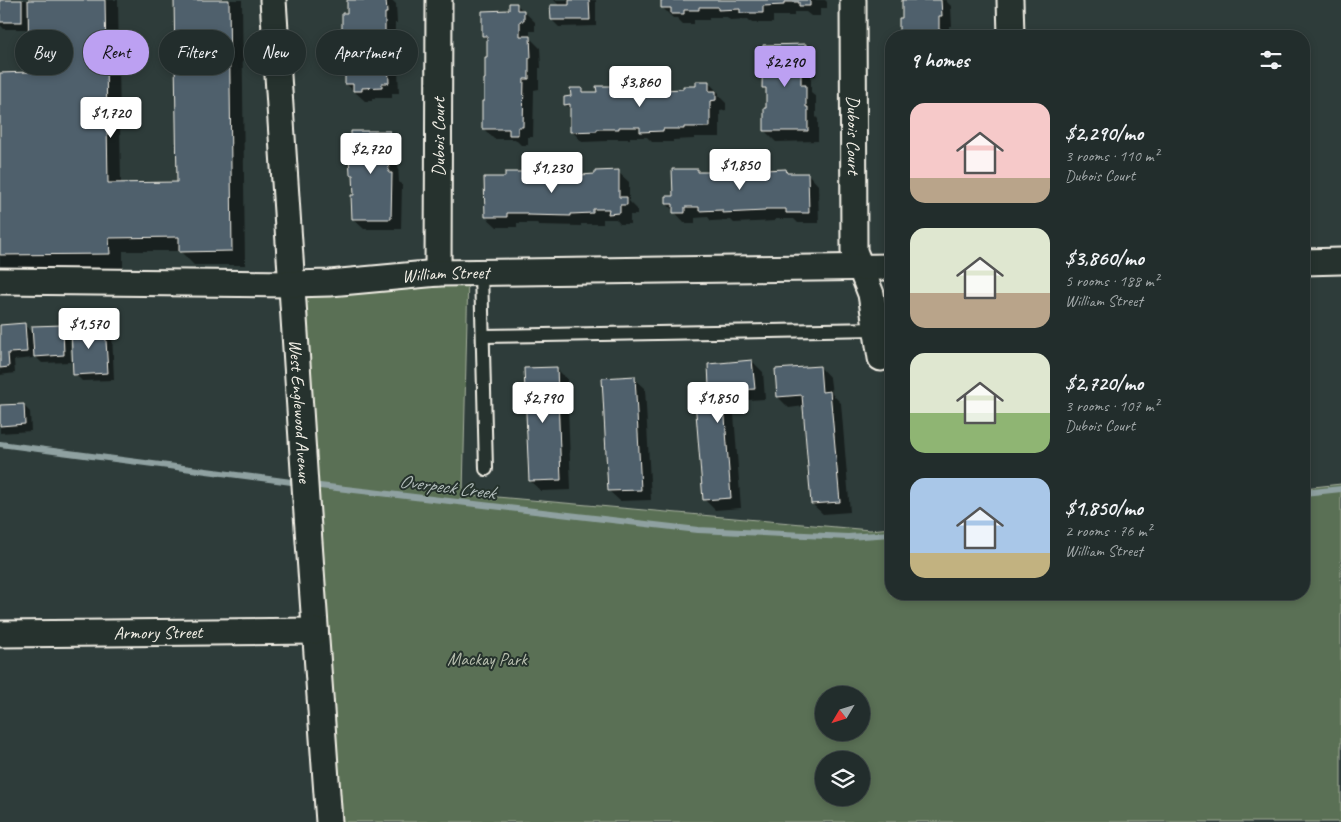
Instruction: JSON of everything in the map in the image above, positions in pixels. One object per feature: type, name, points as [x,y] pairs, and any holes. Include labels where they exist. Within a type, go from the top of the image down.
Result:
[{"type":"street","name":"West Englewood Avenue","points":[[273,0],[329,822]]},
{"type":"street","name":"Dubois Court","points":[[438,273],[439,0]]},
{"type":"street","name":"Dubois Court","points":[[853,0],[854,251],[871,294],[881,358]]},
{"type":"street","points":[[1010,0],[1011,30]]},
{"type":"street","points":[[1310,262],[1341,262]]},
{"type":"street","name":"William Street","points":[[0,281],[292,284],[330,283],[438,273],[885,267]]},
{"type":"street","name":"Armory Street","points":[[0,634],[315,631]]},
{"type":"lane","points":[[482,272],[486,469]]},
{"type":"lane","points":[[483,336],[877,329]]},
{"type":"green space","name":"Mackay Park","points":[[468,273],[463,494],[870,530],[885,529],[885,600],[1310,600],[1310,487],[1341,484],[1341,822],[332,822],[302,278]]},
{"type":"building","points":[[0,0],[22,0],[22,22],[0,22]]},
{"type":"building","points":[[28,0],[105,0],[105,30],[83,30],[83,75],[106,75],[108,183],[177,182],[175,75],[230,75],[232,251],[179,252],[179,237],[109,238],[110,254],[0,255],[0,73],[15,72],[15,75],[73,75],[73,30],[28,30]]},
{"type":"building","points":[[174,0],[229,0],[229,30],[174,30]]},
{"type":"building","points":[[347,0],[386,0],[385,30],[342,30],[342,13],[347,13]]},
{"type":"building","points":[[569,0],[589,0],[590,20],[551,20],[550,5],[569,5]]},
{"type":"building","points":[[661,0],[810,0],[810,6],[799,6],[799,2],[784,2],[784,5],[763,6],[763,13],[740,13],[740,9],[718,10],[718,7],[699,7],[699,10],[684,10],[684,14],[671,14],[671,8],[661,8]]},
{"type":"building","points":[[902,0],[941,0],[942,16],[939,16],[939,30],[899,30],[899,18],[902,18]]},
{"type":"building","points":[[509,3],[517,3],[517,10],[524,10],[524,21],[520,21],[520,36],[530,36],[531,58],[529,58],[529,79],[524,79],[523,127],[518,127],[518,135],[509,135],[509,129],[482,129],[482,101],[484,101],[487,36],[482,36],[482,11],[509,10]]},
{"type":"building","points":[[806,44],[806,66],[801,66],[801,85],[806,85],[808,131],[764,131],[766,88],[762,88],[763,45]]},
{"type":"building","points":[[345,75],[389,75],[389,83],[382,83],[382,87],[362,88],[362,91],[353,91],[353,84],[345,84]]},
{"type":"building","points":[[696,81],[709,81],[709,91],[716,91],[716,100],[710,101],[710,127],[684,127],[684,129],[640,132],[640,127],[619,127],[619,129],[570,132],[570,104],[564,105],[564,97],[571,96],[570,88],[582,88],[582,92],[597,92],[596,86],[640,83],[641,92],[662,92],[662,90],[683,89],[683,86],[696,86]]},
{"type":"building","points":[[351,131],[390,131],[390,153],[388,153],[389,173],[392,173],[391,219],[352,219],[351,195],[354,195],[353,175],[350,175]]},
{"type":"building","points":[[764,167],[764,170],[786,169],[787,173],[808,173],[809,213],[786,213],[786,209],[765,209],[765,211],[722,213],[722,210],[699,211],[699,207],[685,207],[685,213],[673,213],[673,204],[666,204],[666,196],[673,196],[672,169],[698,169],[698,172],[722,172],[722,174],[742,173],[741,168]]},
{"type":"building","points":[[619,170],[619,197],[627,197],[627,205],[620,205],[620,213],[608,214],[609,209],[593,209],[593,213],[571,214],[571,216],[507,213],[507,217],[485,217],[484,177],[505,177],[505,172],[550,172],[551,177],[595,174],[595,171]]},
{"type":"building","points":[[25,323],[27,352],[8,353],[9,367],[0,368],[0,325]]},
{"type":"building","points":[[63,325],[64,355],[34,357],[32,326]]},
{"type":"building","points":[[105,325],[108,373],[73,375],[71,327]]},
{"type":"building","points":[[752,360],[755,389],[723,391],[731,498],[703,500],[694,388],[709,387],[708,364]]},
{"type":"building","points":[[820,366],[822,392],[830,391],[840,502],[811,504],[802,395],[777,397],[775,369]]},
{"type":"building","points":[[557,367],[561,480],[529,481],[524,368]]},
{"type":"building","points":[[635,376],[641,490],[608,491],[602,378]]},
{"type":"building","points":[[24,404],[25,424],[0,426],[0,405]]},
{"type":"waterway","name":"Overpeck Creek","points":[[0,444],[299,483]]},
{"type":"waterway","name":"Overpeck Creek","points":[[311,485],[698,530],[848,537],[885,534]]},
{"type":"waterway","name":"Overpeck Creek","points":[[1310,492],[1341,489]]}]
